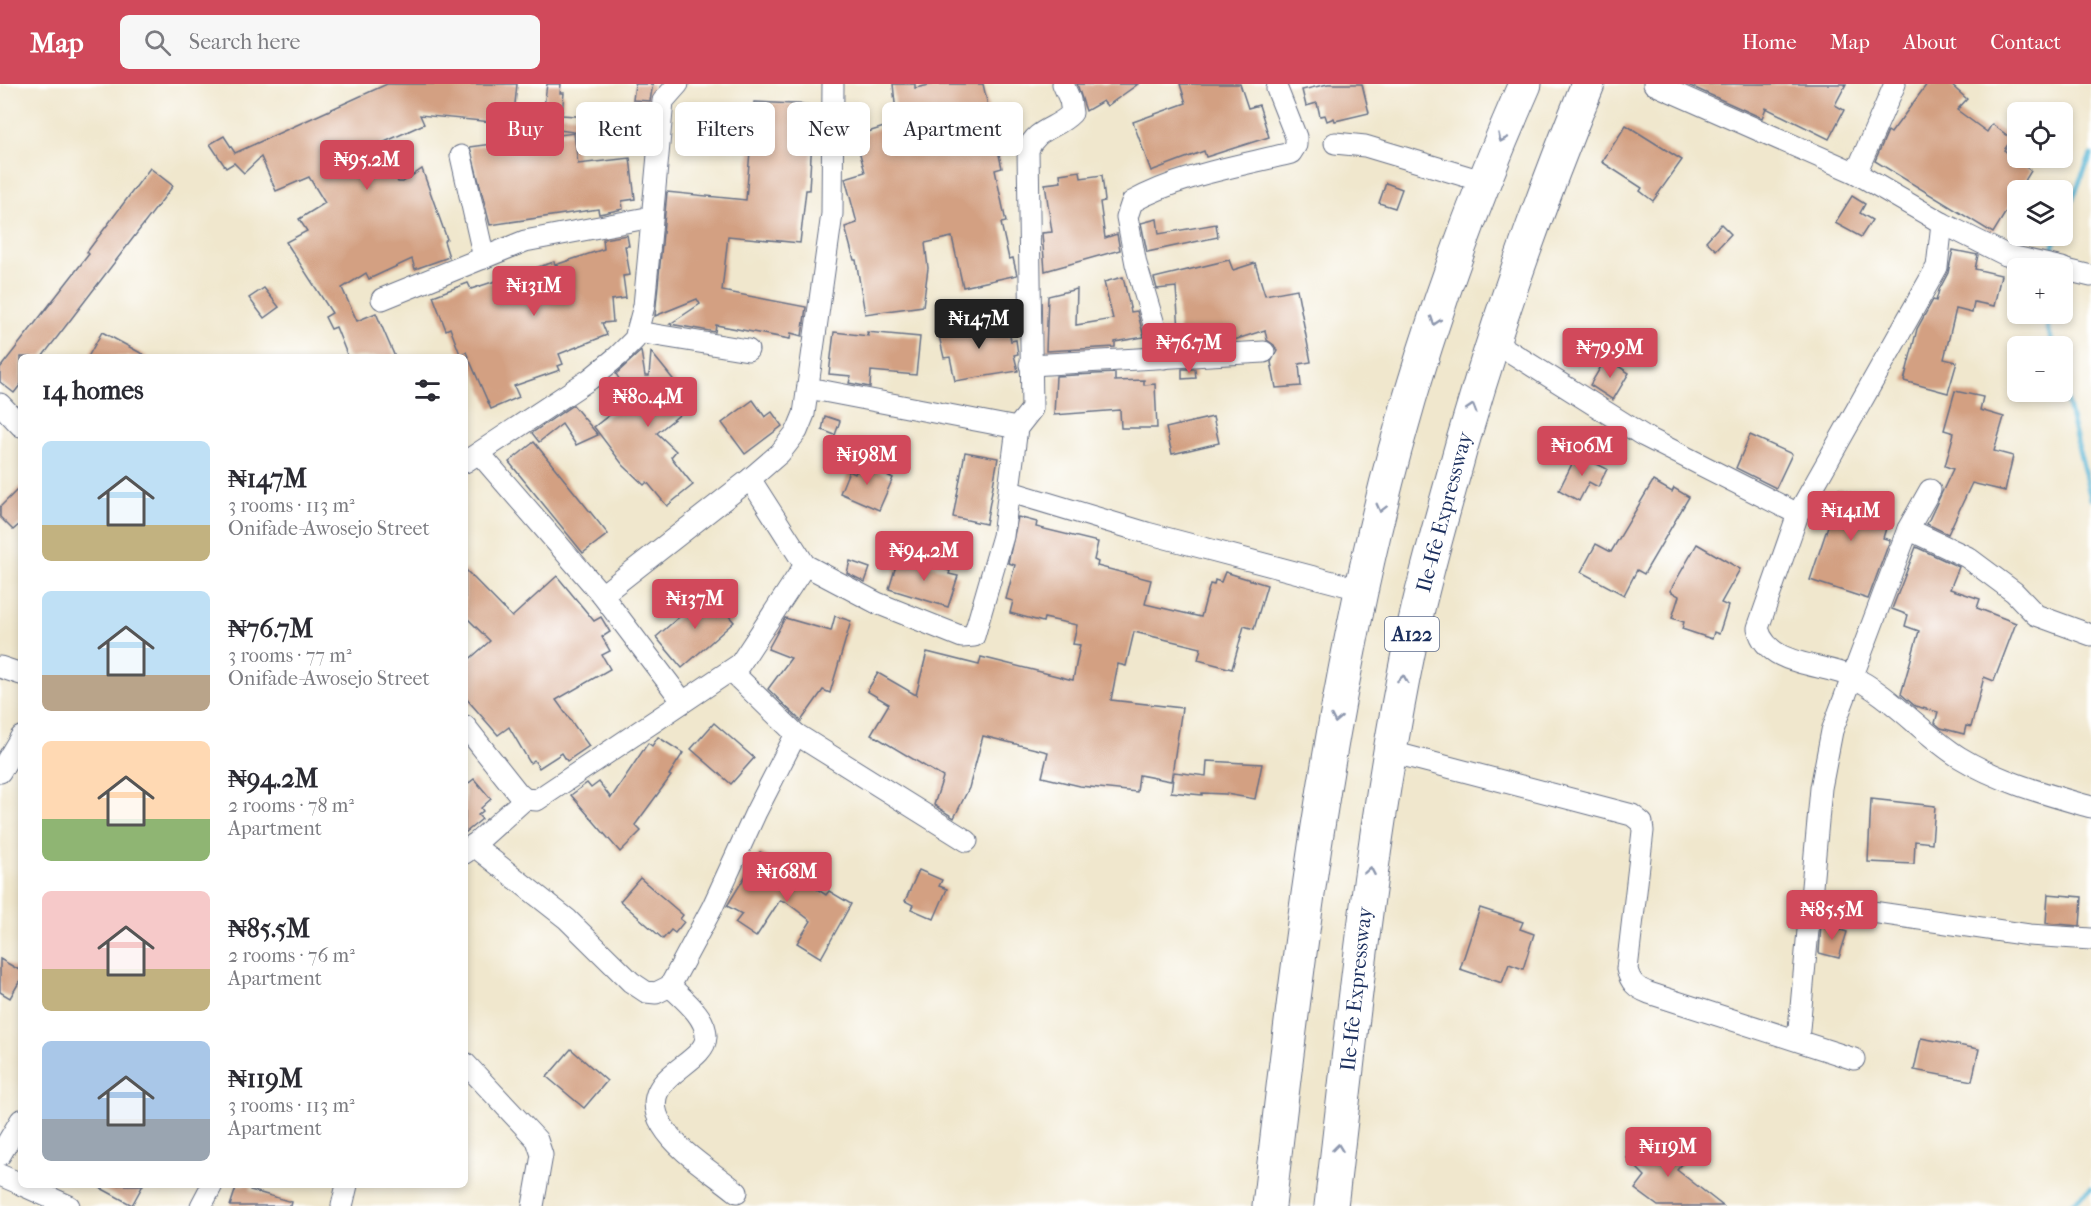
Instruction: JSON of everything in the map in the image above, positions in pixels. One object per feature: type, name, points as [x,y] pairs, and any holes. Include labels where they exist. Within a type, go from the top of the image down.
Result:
[{"type":"highway","name":"A122","points":[[1269,1206],[1302,941],[1335,722],[1363,590],[1395,450],[1482,181],[1525,84]]},
{"type":"highway","name":"Ile-Ife Expressway","points":[[1331,1206],[1369,878],[1408,653],[1432,553],[1493,341],[1522,252],[1588,84]]},
{"type":"street","points":[[678,84],[663,101],[644,306],[635,339],[590,379],[472,457],[602,595],[683,702]]},
{"type":"street","points":[[602,595],[750,479],[785,448],[798,431],[804,414],[832,214],[833,84]]},
{"type":"street","points":[[750,479],[805,565],[877,603],[962,637],[974,636],[997,563],[1011,492],[1017,428],[1032,409],[1028,150],[1038,133],[1061,124],[1072,113],[1070,100],[1063,84]]},
{"type":"street","points":[[1654,84],[1856,173],[1942,223],[2006,255],[2019,258]]},
{"type":"street","points":[[1856,173],[1894,84]]},
{"type":"street","points":[[1164,358],[1136,264],[1127,217],[1132,202],[1147,193],[1184,181],[1291,153],[1296,145],[1296,137],[1277,89]]},
{"type":"street","points":[[1335,143],[1365,146],[1482,181]]},
{"type":"street","points":[[461,156],[483,258]]},
{"type":"street","points":[[382,299],[525,241],[651,217]]},
{"type":"street","points":[[1942,223],[1936,267],[1798,514],[1758,628],[1761,641],[1783,657],[1851,676],[1959,757],[2020,787],[2091,807]]},
{"type":"street","points":[[2073,271],[2091,276]]},
{"type":"street","points":[[637,332],[747,350]]},
{"type":"street","points":[[1493,341],[1644,436],[1798,514]]},
{"type":"street","points":[[1030,365],[1263,352]]},
{"type":"street","points":[[808,388],[1017,428]]},
{"type":"street","points":[[0,404],[18,423]]},
{"type":"street","points":[[1798,1040],[1821,788],[1832,731],[1908,529],[1930,490]]},
{"type":"street","points":[[1011,492],[1147,534],[1363,590]]},
{"type":"street","points":[[1908,529],[1967,557],[2014,592],[2036,615],[2091,635]]},
{"type":"street","points":[[468,730],[525,799],[537,800],[740,664],[805,565]]},
{"type":"street","points":[[0,667],[18,673]]},
{"type":"street","points":[[731,671],[796,734],[967,841]]},
{"type":"street","points":[[525,799],[469,849],[567,919],[631,982],[646,992],[656,993],[670,986],[712,908],[756,812],[796,734]]},
{"type":"street","points":[[0,772],[18,742]]},
{"type":"street","points":[[1391,752],[1632,815],[1642,823],[1643,831],[1627,969],[1630,980],[1640,990],[1854,1059]]},
{"type":"street","points":[[1811,903],[2029,935],[2091,939]]},
{"type":"street","points":[[670,986],[700,1018],[707,1036],[703,1046],[662,1084],[654,1108],[662,1126],[678,1145],[737,1192]]},
{"type":"street","points":[[468,1066],[537,1140],[542,1155],[533,1206]]},
{"type":"street","points":[[2,1150],[18,1125]]},
{"type":"street","points":[[0,1175],[18,1183]]},
{"type":"street","points":[[29,1188],[69,1206]]},
{"type":"street","points":[[201,1206],[210,1188]]},
{"type":"street","points":[[342,1206],[346,1188]]},
{"type":"building","points":[[387,84],[517,84],[515,102],[486,102],[486,121],[420,115],[424,124],[380,144],[398,182],[403,182],[422,169],[447,239],[444,241],[449,257],[415,269],[412,259],[369,279],[366,273],[342,288],[357,321],[376,313],[394,354],[347,354],[336,327],[331,329],[325,317],[332,313],[286,242],[307,231],[299,219],[325,203],[309,177],[276,191],[261,157],[244,173],[234,163],[226,168],[210,144],[224,136],[235,153]]},
{"type":"building","points":[[547,84],[561,84],[560,93],[564,93],[563,102],[545,102]]},
{"type":"building","points":[[635,84],[653,84],[650,101],[633,100]]},
{"type":"building","points":[[893,84],[915,84],[915,88],[934,84],[983,84],[987,102],[895,102]]},
{"type":"building","points":[[1077,84],[1138,84],[1107,106],[1103,101],[1086,111]]},
{"type":"building","points":[[1180,84],[1240,84],[1248,108],[1259,105],[1269,137],[1206,157],[1204,151],[1151,171],[1133,122],[1186,103]]},
{"type":"building","points":[[1328,84],[1362,84],[1369,113],[1327,121],[1325,115],[1320,116],[1317,103],[1306,106],[1302,90]]},
{"type":"building","points":[[1686,84],[1846,84],[1835,105],[1844,110],[1829,139],[1766,108],[1762,118]]},
{"type":"building","points":[[1927,84],[1950,84],[1967,99],[1957,110],[1987,132],[1992,124],[2007,135],[2007,146],[2004,150],[2007,152],[2007,168],[2027,168],[2031,171],[2025,180],[2007,180],[2007,210],[1993,233],[1875,161],[1888,131],[1891,133]]},
{"type":"building","points":[[775,103],[787,104],[787,156],[811,156],[809,190],[806,190],[800,243],[728,236],[722,291],[806,307],[802,336],[791,333],[790,339],[716,325],[715,332],[670,324],[700,304],[697,299],[655,316],[667,192],[746,200],[750,156],[775,156]]},
{"type":"building","points":[[564,115],[576,116],[576,132],[564,131]]},
{"type":"building","points":[[1626,125],[1682,160],[1653,201],[1640,191],[1642,188],[1602,162]]},
{"type":"building","points":[[882,128],[882,156],[999,156],[1002,168],[995,170],[1006,222],[1001,223],[1009,259],[1013,258],[1017,275],[963,287],[952,237],[925,243],[928,268],[923,306],[865,314],[856,260],[854,260],[845,227],[857,223],[845,178],[865,172],[861,156],[870,156],[870,131]]},
{"type":"building","points":[[574,133],[578,164],[630,158],[635,199],[622,201],[623,209],[599,214],[598,209],[490,225],[470,147],[486,145],[486,156],[564,156],[564,134]]},
{"type":"building","points":[[150,168],[173,186],[44,354],[18,354],[18,388],[14,393],[0,382],[0,368],[89,254],[87,252]]},
{"type":"building","points":[[1080,171],[1081,178],[1102,175],[1105,201],[1100,202],[1105,238],[1117,234],[1120,250],[1045,271],[1042,233],[1052,232],[1045,184],[1061,182],[1060,174]]},
{"type":"building","points":[[1386,183],[1402,189],[1395,208],[1379,203]]},
{"type":"building","points":[[1852,196],[1865,204],[1860,213],[1872,220],[1861,237],[1835,223]]},
{"type":"building","points":[[1157,219],[1159,234],[1216,224],[1218,237],[1147,252],[1141,223]]},
{"type":"building","points":[[1721,224],[1731,234],[1716,250],[1706,241]]},
{"type":"building","points":[[627,235],[629,246],[625,246],[630,275],[623,276],[626,298],[611,300],[613,322],[602,323],[607,335],[559,354],[563,364],[558,366],[560,370],[514,386],[519,397],[491,409],[468,354],[466,352],[460,354],[450,328],[446,330],[433,296],[468,283],[471,289],[554,262],[555,265],[604,249],[603,239]]},
{"type":"building","points":[[1953,250],[1978,255],[1975,269],[2001,275],[1994,306],[1974,302],[1972,313],[1956,309],[1944,359],[1957,362],[1948,393],[1904,381],[1917,329],[1933,300],[1936,301],[1948,273]]},
{"type":"building","points":[[1229,260],[1233,270],[1255,263],[1265,295],[1297,289],[1311,362],[1299,364],[1301,386],[1276,388],[1271,362],[1277,351],[1274,345],[1267,340],[1265,330],[1231,341],[1224,341],[1222,336],[1199,343],[1180,344],[1176,287],[1157,289],[1154,278]]},
{"type":"building","points":[[1123,277],[1131,312],[1137,311],[1144,337],[1115,342],[1115,347],[1046,351],[1048,296],[1077,289],[1076,325],[1113,319],[1104,282]]},
{"type":"building","points":[[264,288],[279,307],[264,318],[249,298]]},
{"type":"building","points":[[1001,318],[1004,332],[1009,331],[1011,341],[1016,340],[1018,354],[1014,355],[1018,371],[955,381],[950,357],[944,358],[938,331]]},
{"type":"building","points":[[102,332],[142,354],[90,354]]},
{"type":"building","points":[[834,332],[868,336],[867,332],[920,337],[916,375],[871,371],[870,387],[849,383],[851,376],[829,374]]},
{"type":"building","points":[[641,351],[645,376],[649,376],[651,352],[693,404],[657,433],[676,451],[671,457],[693,485],[667,506],[647,482],[644,485],[623,465],[594,427],[631,398],[616,374]]},
{"type":"building","points":[[1606,358],[1629,373],[1613,400],[1590,385]]},
{"type":"building","points":[[1182,369],[1195,369],[1196,378],[1182,379]]},
{"type":"building","points":[[1115,373],[1115,381],[1144,380],[1144,385],[1155,384],[1157,428],[1121,428],[1120,410],[1054,415],[1056,376]]},
{"type":"building","points":[[1955,391],[1983,397],[1980,410],[2004,417],[1994,451],[2013,456],[2005,491],[1972,483],[1948,534],[1927,524],[1953,469],[1945,466],[1954,433],[1944,430]]},
{"type":"building","points":[[753,400],[765,417],[772,412],[782,426],[745,454],[722,423]]},
{"type":"building","points":[[573,405],[598,435],[576,445],[562,424],[539,442],[532,433]]},
{"type":"building","points":[[825,416],[840,421],[835,435],[822,430]]},
{"type":"building","points":[[1213,417],[1219,443],[1172,454],[1166,428]]},
{"type":"building","points":[[1750,435],[1792,454],[1776,488],[1736,468]]},
{"type":"building","points":[[534,442],[608,534],[583,553],[509,462]]},
{"type":"building","points":[[965,452],[998,458],[986,524],[953,517]]},
{"type":"building","points":[[1577,454],[1607,469],[1598,487],[1589,482],[1579,501],[1559,490]]},
{"type":"building","points":[[860,463],[893,478],[879,510],[840,493],[849,471],[855,474]]},
{"type":"building","points":[[1653,481],[1672,492],[1674,488],[1689,497],[1644,574],[1637,570],[1624,595],[1581,572],[1596,544],[1611,552]]},
{"type":"building","points":[[18,489],[18,526],[13,530],[0,517],[0,507]]},
{"type":"building","points":[[1839,489],[1893,505],[1883,538],[1890,540],[1868,599],[1810,580],[1829,523],[1810,518],[1824,493],[1837,497]]},
{"type":"building","points":[[1018,517],[1037,522],[1036,527],[1098,542],[1094,560],[1098,562],[1097,566],[1151,580],[1145,604],[1201,617],[1210,584],[1214,585],[1215,580],[1221,582],[1225,572],[1267,585],[1254,629],[1244,626],[1232,669],[1198,660],[1201,648],[1134,632],[1126,666],[1118,664],[1111,700],[1182,708],[1171,781],[1139,775],[1137,792],[1080,786],[1042,777],[1048,752],[983,736],[969,788],[954,818],[934,805],[943,777],[871,734],[889,704],[867,691],[878,673],[916,695],[927,652],[979,665],[981,657],[1073,680],[1080,645],[1073,644],[1077,625],[1044,618],[1043,622],[1010,613],[1013,601],[1006,599],[1015,565],[1008,563]]},
{"type":"building","points":[[1697,544],[1740,569],[1721,603],[1728,606],[1719,634],[1714,632],[1712,639],[1682,629],[1684,622],[1672,618],[1679,596],[1670,591]]},
{"type":"building","points":[[1916,547],[1959,567],[1950,589],[1980,599],[1977,608],[2016,623],[1994,681],[1984,677],[1971,727],[1966,726],[1964,734],[1941,728],[1935,723],[1938,712],[1915,706],[1901,694],[1919,631],[1905,626],[1908,615],[1892,609]]},
{"type":"building","points":[[903,560],[916,564],[917,561],[950,571],[949,574],[958,576],[948,607],[889,589],[897,562],[902,564]]},
{"type":"building","points":[[850,561],[870,568],[865,582],[847,573]]},
{"type":"building","points":[[468,572],[512,617],[557,576],[594,621],[601,617],[610,632],[602,637],[610,651],[602,655],[610,669],[556,700],[589,746],[567,761],[562,753],[539,768],[534,760],[530,763],[509,727],[498,735],[468,700],[468,660],[490,641],[468,619]]},
{"type":"building","points":[[708,592],[734,622],[682,668],[656,637]]},
{"type":"building","points":[[835,616],[851,621],[830,693],[823,690],[801,721],[768,689],[791,658],[768,649],[785,618],[831,631]]},
{"type":"building","points":[[714,723],[754,758],[731,784],[691,749]]},
{"type":"building","points":[[658,737],[683,753],[669,775],[671,776],[635,825],[641,831],[620,852],[571,795],[587,783],[591,788],[599,782],[611,798],[648,743],[652,746]]},
{"type":"building","points":[[1207,761],[1262,764],[1255,799],[1226,794],[1202,793],[1202,795],[1171,792],[1174,772],[1206,776]]},
{"type":"building","points":[[474,779],[491,799],[481,808],[483,811],[478,815],[482,819],[468,831],[468,784]]},
{"type":"building","points":[[1871,799],[1935,806],[1932,843],[1915,841],[1914,864],[1868,862]]},
{"type":"building","points":[[760,852],[826,895],[829,891],[851,904],[821,958],[797,943],[811,921],[786,902],[780,900],[756,937],[735,923],[742,914],[727,906]]},
{"type":"building","points":[[919,870],[942,880],[939,886],[947,889],[934,919],[911,909],[913,905],[905,901]]},
{"type":"building","points":[[640,878],[683,915],[680,919],[684,922],[675,933],[671,930],[663,939],[620,901]]},
{"type":"building","points":[[2048,894],[2082,897],[2080,926],[2046,923]]},
{"type":"building","points":[[1480,908],[1523,922],[1520,929],[1534,934],[1523,969],[1509,964],[1502,983],[1460,969]]},
{"type":"building","points":[[1821,924],[1847,932],[1839,958],[1819,953]]},
{"type":"building","points":[[0,959],[18,969],[18,984],[10,998],[0,992]]},
{"type":"building","points":[[1921,1038],[1979,1049],[1972,1081],[1914,1070]]},
{"type":"building","points":[[571,1049],[607,1081],[584,1108],[547,1077]]},
{"type":"building","points":[[1669,1137],[1690,1155],[1677,1170],[1723,1206],[1658,1206],[1635,1189],[1645,1176],[1627,1158],[1640,1144],[1652,1156]]},
{"type":"building","points":[[101,1188],[141,1188],[132,1205]]},
{"type":"building","points":[[236,1188],[250,1188],[250,1190],[292,1202],[291,1206],[230,1206]]},
{"type":"waterway","points":[[2073,197],[2091,155]]},
{"type":"waterway","points":[[2051,258],[2053,246]]},
{"type":"waterway","points":[[2047,324],[2050,336]]},
{"type":"waterway","points":[[2067,402],[2091,499]]},
{"type":"waterway","points":[[2068,1206],[2091,1188]]}]
